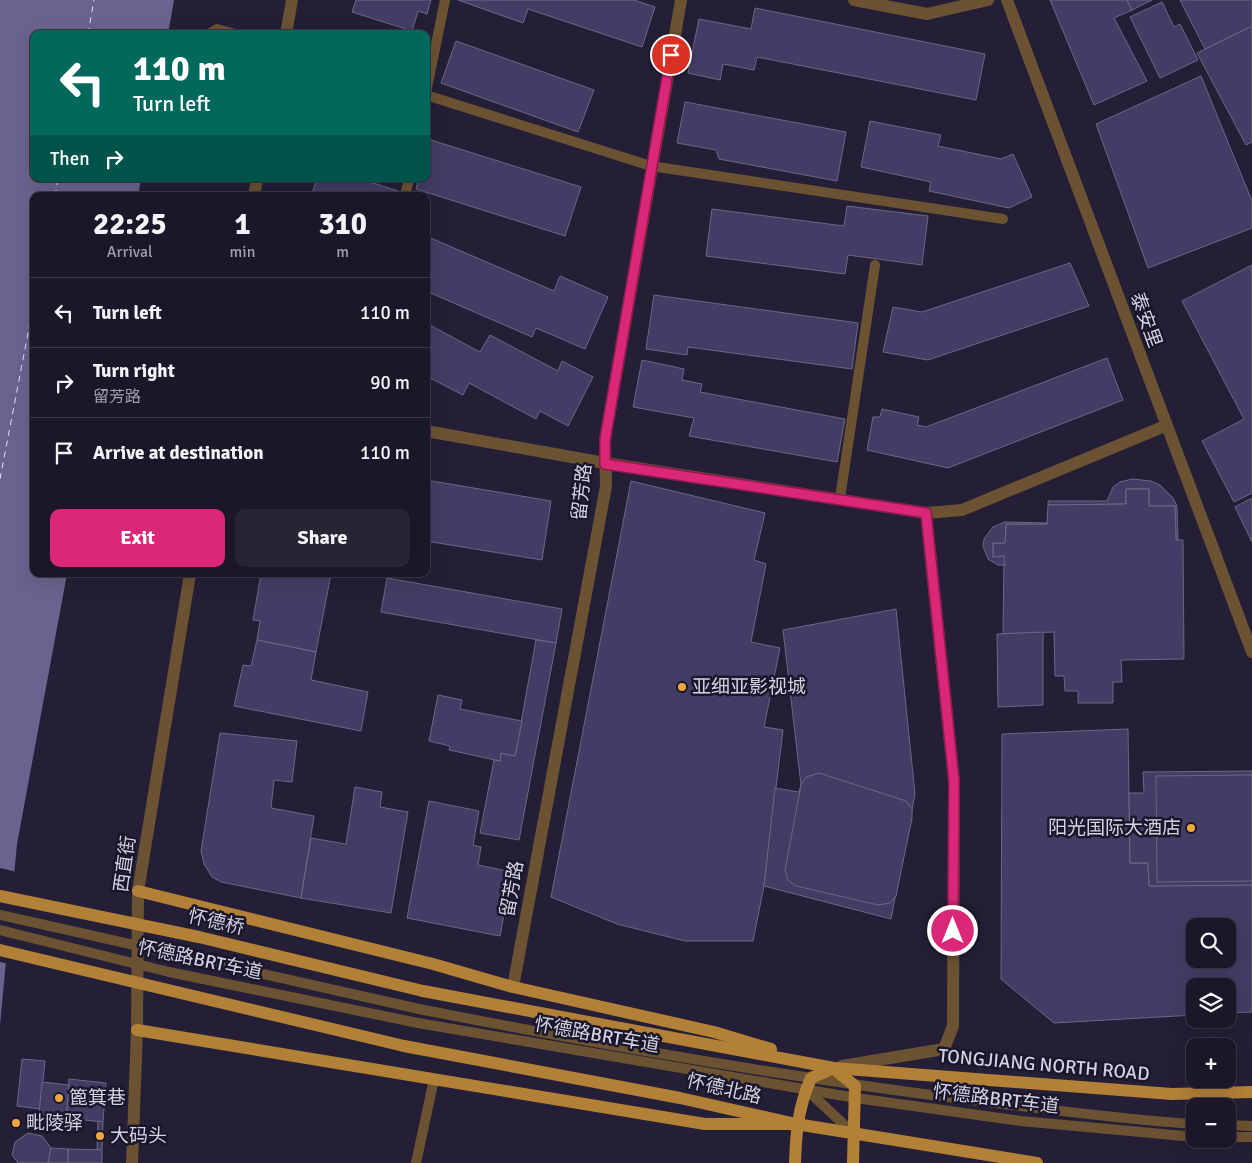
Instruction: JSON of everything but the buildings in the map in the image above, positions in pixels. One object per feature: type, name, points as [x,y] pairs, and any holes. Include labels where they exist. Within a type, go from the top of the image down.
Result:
[{"type":"main road","points":[[138,891],[433,964],[513,987],[714,1032],[834,1068],[856,1092],[853,1163]]},
{"type":"main road","name":"怀德桥","points":[[0,896],[199,937],[423,991]]},
{"type":"main road","name":"怀德北路","points":[[0,950],[404,1046],[680,1098],[796,1124],[1037,1163]]},
{"type":"main road","name":"怀德北路","points":[[423,991],[834,1068]]},
{"type":"main road","points":[[138,1030],[704,1124],[796,1124]]},
{"type":"main road","points":[[795,1163],[796,1124],[809,1084],[834,1068]]},
{"type":"main road","name":"TONGJIANG NORTH ROAD","points":[[834,1068],[1172,1094],[1252,1092]]},
{"type":"street","points":[[287,30],[292,0]]},
{"type":"street","name":"留芳路","points":[[513,987],[606,486],[605,440],[681,0]]},
{"type":"street","points":[[854,0],[927,14],[988,0]]},
{"type":"street","name":"泰安里","points":[[1007,0],[1252,652]]},
{"type":"street","points":[[430,432],[605,464],[840,498],[926,513],[962,510],[1166,426]]},
{"type":"street","points":[[834,1068],[944,1049],[953,1026],[954,781],[926,513]]},
{"type":"street","name":"西直街","points":[[132,1163],[138,1030],[138,891],[190,577]]},
{"type":"lane","points":[[430,74],[445,0]]},
{"type":"lane","points":[[430,95],[651,166],[1004,219]]},
{"type":"lane","points":[[840,498],[875,265]]},
{"type":"lane","name":"怀德路BRT车道","points":[[0,915],[419,1009],[809,1084]]},
{"type":"lane","name":"怀德路BRT车道","points":[[0,930],[169,972],[418,1023],[809,1084]]},
{"type":"lane","points":[[416,1163],[434,1079]]},
{"type":"lane","points":[[809,1084],[856,1092]]},
{"type":"lane","points":[[809,1084],[854,1134]]},
{"type":"lane","name":"怀德路BRT车道","points":[[856,1092],[1186,1123]]},
{"type":"lane","name":"怀德路BRT车道","points":[[856,1092],[1021,1121],[1186,1137]]},
{"type":"lane","points":[[1236,1125],[1252,1126]]},
{"type":"lane","points":[[1236,1137],[1252,1137]]},
{"type":"shaded area","points":[[0,0],[174,0],[169,30],[30,30],[30,182],[140,182],[139,192],[30,192],[30,577],[66,577],[17,844],[0,1025]]},
{"type":"pier","points":[[0,868],[17,872],[8,964],[0,962]]},
{"type":"ferry route","points":[[89,30],[94,0]]},
{"type":"ferry route","points":[[56,192],[57,182]]},
{"type":"ferry route","points":[[0,479],[30,323]]},
{"type":"place","name":"亚细亚影视城","points":[[682,687]]},
{"type":"place","name":"阳光国际大酒店","points":[[1191,828]]},
{"type":"place","name":"篦箕巷","points":[[59,1098]]},
{"type":"place","name":"毗陵驿","points":[[16,1123]]},
{"type":"place","name":"大码头","points":[[100,1136]]},
{"type":"route","points":[[671,55],[605,440],[605,464],[840,498],[926,513],[954,781],[953,931]]}]
